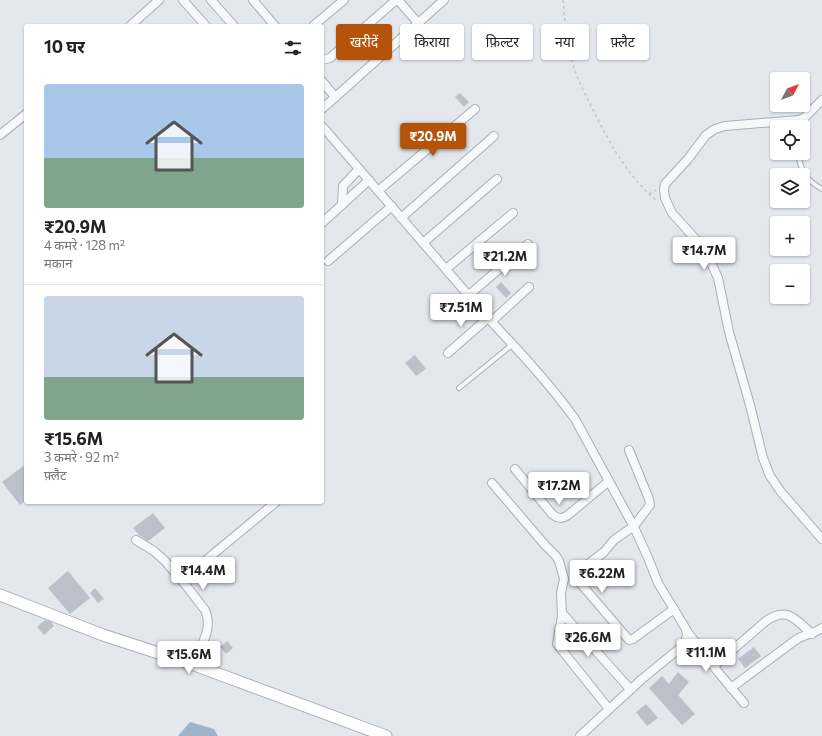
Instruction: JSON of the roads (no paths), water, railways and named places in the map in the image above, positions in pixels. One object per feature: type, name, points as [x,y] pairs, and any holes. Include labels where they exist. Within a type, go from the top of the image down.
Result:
[{"type":"street","points":[[132,24],[159,0]]},
{"type":"street","points":[[183,0],[204,24]]},
{"type":"street","points":[[211,0],[232,24]]},
{"type":"street","points":[[253,0],[273,24]]},
{"type":"street","points":[[316,24],[344,0]]},
{"type":"street","points":[[324,60],[330,58],[397,0],[418,23]]},
{"type":"street","points":[[324,107],[444,0]]},
{"type":"street","points":[[324,83],[335,97]]},
{"type":"street","points":[[801,120],[822,100]]},
{"type":"street","points":[[378,191],[475,109]]},
{"type":"street","points":[[0,136],[24,116]]},
{"type":"street","points":[[770,125],[725,126],[715,129],[706,135],[688,159],[665,184],[665,198],[672,214],[699,243],[709,258],[718,278],[729,332],[750,405],[763,458],[770,476],[781,492],[822,538]]},
{"type":"street","points":[[324,128],[566,406],[575,419],[634,526],[658,583],[686,629],[744,703]]},
{"type":"street","points":[[401,218],[494,136]]},
{"type":"street","points":[[342,205],[343,186],[359,169]]},
{"type":"street","points":[[423,243],[497,179]]},
{"type":"street","points":[[324,221],[369,180]]},
{"type":"street","points":[[328,261],[392,206]]},
{"type":"street","points":[[446,269],[514,213]]},
{"type":"street","points":[[469,295],[528,244]]},
{"type":"street","points":[[448,353],[529,287]]},
{"type":"street","points":[[630,450],[650,502],[648,508],[634,526],[614,540],[600,556],[578,572],[575,577],[629,640],[634,639],[674,609]]},
{"type":"street","points":[[515,469],[552,514],[560,518],[564,518],[568,515],[609,480]]},
{"type":"street","points":[[492,484],[544,545],[558,558],[564,579],[561,593],[562,613],[557,644],[609,709]]},
{"type":"street","points":[[182,580],[274,504]]},
{"type":"street","points":[[136,540],[160,556],[182,580],[205,610],[209,622],[206,635],[192,664]]},
{"type":"street","points":[[0,595],[103,635],[192,664],[386,736]]},
{"type":"street","points":[[562,613],[630,689]]},
{"type":"street","points":[[714,666],[773,616],[780,614],[787,615],[795,619],[812,634]]},
{"type":"street","points":[[731,688],[796,639],[818,632],[822,628]]},
{"type":"street","points":[[580,736],[630,689],[680,648],[685,642],[687,635],[686,629]]},
{"type":"lane","points":[[800,160],[806,177],[822,190]]},
{"type":"lane","points":[[459,388],[513,344]]},
{"type":"water","points":[[190,722],[214,729],[218,736],[178,736]]}]
